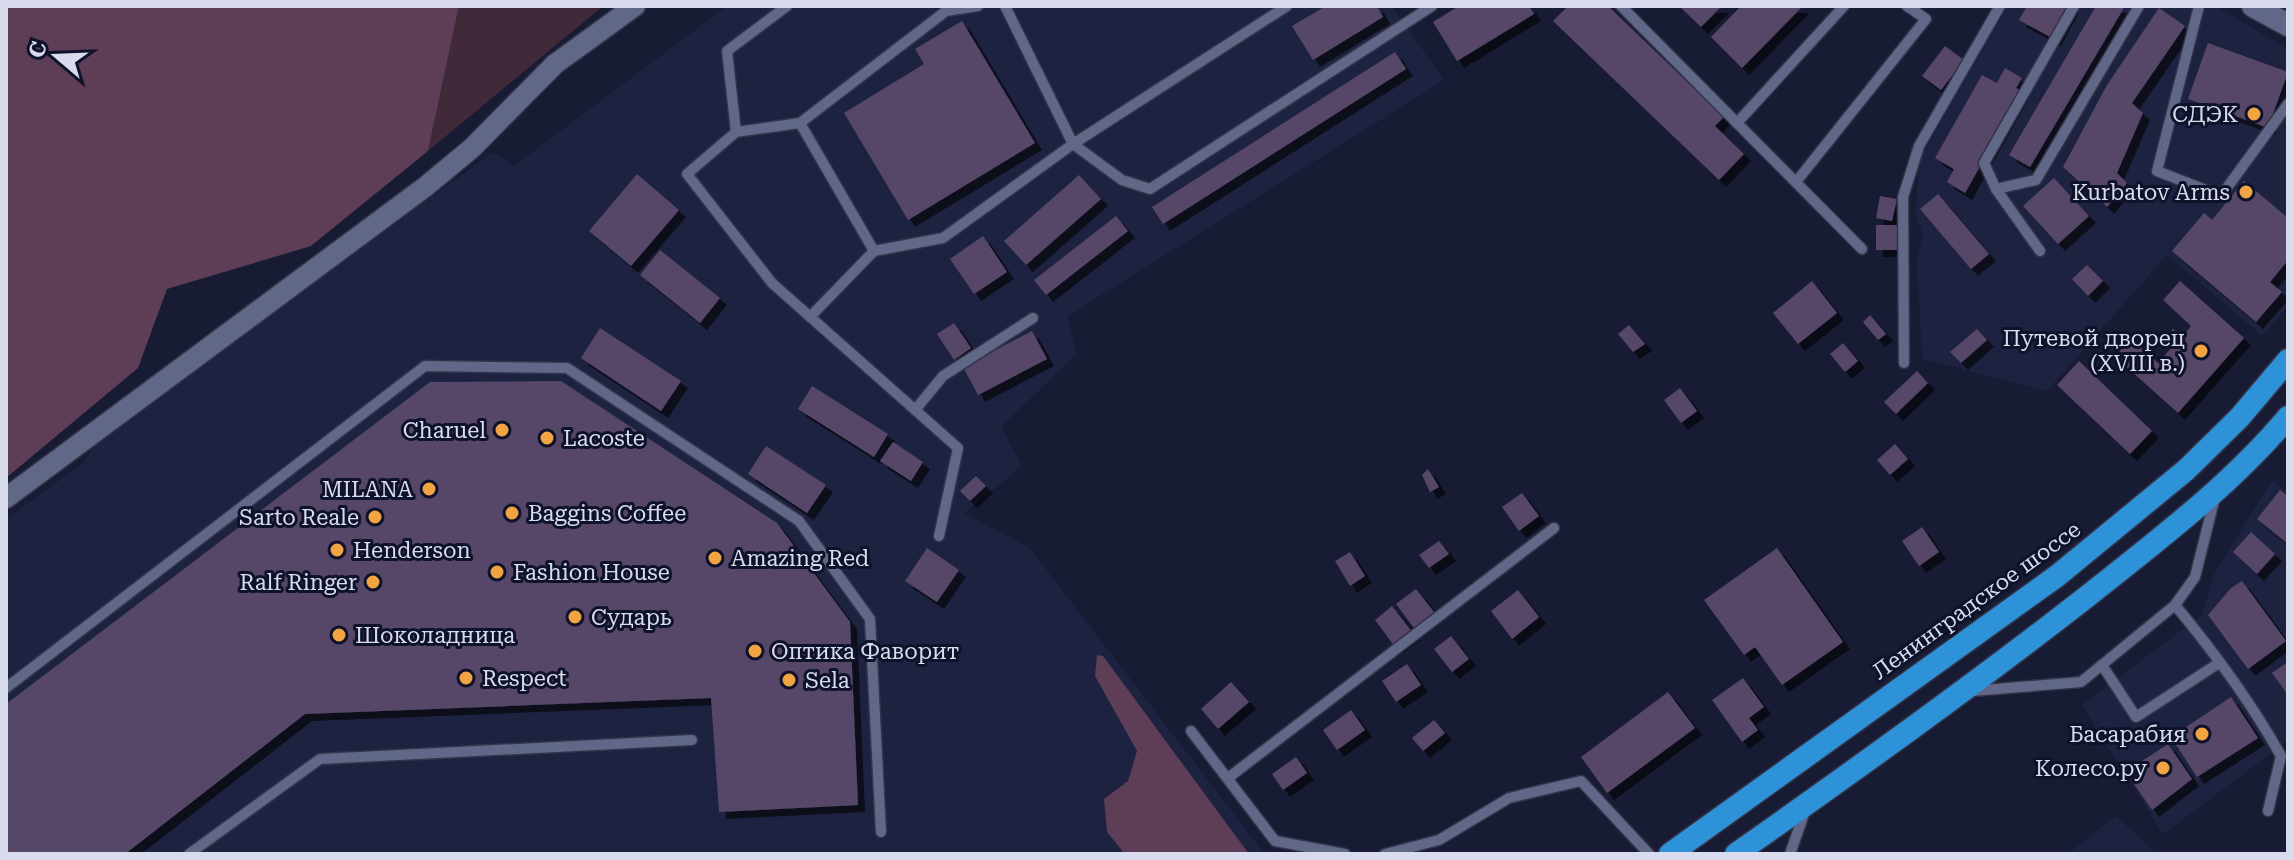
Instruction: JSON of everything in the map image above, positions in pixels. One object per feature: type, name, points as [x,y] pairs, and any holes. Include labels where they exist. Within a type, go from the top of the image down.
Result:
[{"type":"highway","name":"Ленинградское шоссе","points":[[1670,854],[2057,576],[2186,470],[2240,417],[2288,360]]},
{"type":"highway","points":[[1736,854],[1962,691],[2156,542],[2216,490],[2288,417]]},
{"type":"main road","points":[[2253,6],[2288,25]]},
{"type":"street","points":[[6,498],[425,187],[472,148],[555,64],[635,6]]},
{"type":"lane","points":[[736,132],[727,51],[787,6]]},
{"type":"lane","points":[[939,536],[958,448],[772,283],[687,174],[736,132],[800,123],[946,11],[978,6]]},
{"type":"lane","points":[[1005,6],[1073,144],[1122,180],[1150,189],[1432,6]]},
{"type":"lane","points":[[810,317],[874,251],[943,238],[1073,144],[1287,6]]},
{"type":"lane","points":[[1621,6],[1862,249]]},
{"type":"lane","points":[[1737,123],[1844,6]]},
{"type":"lane","points":[[1796,182],[1926,19],[1907,6]]},
{"type":"lane","points":[[1904,363],[1903,197],[1919,146],[2000,6]]},
{"type":"lane","points":[[2040,251],[1996,189],[1984,163],[2074,6]]},
{"type":"lane","points":[[1996,189],[2036,180],[2139,6]]},
{"type":"lane","points":[[2199,6],[2157,171],[2221,196],[2288,104]]},
{"type":"lane","points":[[800,123],[874,251]]},
{"type":"lane","points":[[915,410],[943,376],[1033,318]]},
{"type":"lane","points":[[6,688],[425,366],[567,368],[799,521],[870,619],[881,832]]},
{"type":"lane","points":[[1962,691],[2081,682],[2175,605],[2195,577],[2216,490]]},
{"type":"lane","points":[[1228,778],[1554,528]]},
{"type":"lane","points":[[2175,605],[2219,663],[2281,756],[2268,811]]},
{"type":"lane","points":[[2102,665],[2136,717],[2219,663]]},
{"type":"lane","points":[[1191,731],[1275,841],[1345,854]]},
{"type":"lane","points":[[189,854],[320,759],[692,740]]},
{"type":"lane","points":[[1385,854],[1439,840],[1509,798],[1581,781],[1649,854]]},
{"type":"lane","points":[[1790,854],[1805,811],[1814,799]]},
{"type":"shaded area","points":[[6,6],[459,6],[428,151],[311,246],[167,289],[138,368],[6,478]]},
{"type":"shaded area","points":[[459,6],[603,6],[428,151]]},
{"type":"shaded area","points":[[727,6],[1392,6],[1444,80],[1068,316],[1076,354],[1001,427],[1021,464],[964,513],[1029,547],[1261,849],[1261,854],[6,854],[6,519],[83,463],[96,443],[493,152],[514,166]]},
{"type":"shaded area","points":[[2008,6],[2216,6],[2288,49],[2288,280],[2285,283],[2288,286],[2288,306],[2262,336],[2167,255],[2047,391],[1922,359],[1917,261],[1923,235],[1915,213],[1920,159]]},
{"type":"shaded area","points":[[2272,480],[2288,493],[2288,741],[2163,834],[2082,705],[2202,615],[2213,576]]},
{"type":"shaded area","points":[[1097,655],[1103,656],[1249,854],[1125,854],[1107,832],[1104,799],[1128,781],[1137,751],[1095,676]]},
{"type":"shaded area","points":[[2116,816],[2157,854],[2068,854]]},
{"type":"building","points":[[1326,6],[1377,6],[1383,17],[1313,60],[1292,26]]},
{"type":"building","points":[[1459,6],[1529,6],[1534,14],[1457,61],[1433,22]]},
{"type":"building","points":[[1568,6],[1608,6],[1724,117],[1715,126],[1744,154],[1719,180],[1553,21]]},
{"type":"building","points":[[1679,6],[1722,6],[1701,27]]},
{"type":"building","points":[[1741,6],[1803,6],[1742,68],[1711,37]]},
{"type":"building","points":[[2027,6],[2072,6],[2054,39],[2019,20]]},
{"type":"building","points":[[2096,6],[2125,6],[2030,167],[2009,155]]},
{"type":"building","points":[[2159,8],[2185,26],[2132,103],[2143,113],[2117,173],[2127,183],[2107,207],[2063,167],[2107,85]]},
{"type":"building","points":[[962,21],[1035,143],[908,220],[844,113],[924,64],[915,49]]},
{"type":"building","points":[[2208,43],[2288,72],[2268,128],[2188,99]]},
{"type":"building","points":[[1945,46],[1964,60],[1941,90],[1922,76]]},
{"type":"building","points":[[1395,52],[1406,69],[1163,224],[1152,207]]},
{"type":"building","points":[[2005,68],[2022,78],[2016,88],[2022,92],[1965,193],[1947,182],[1954,169],[1935,158],[1982,75],[1997,83]]},
{"type":"building","points":[[637,174],[679,210],[631,266],[589,231]]},
{"type":"building","points":[[1079,175],[1101,199],[1026,265],[1004,241]]},
{"type":"building","points":[[2054,178],[2089,216],[2058,244],[2023,206]]},
{"type":"building","points":[[2244,181],[2288,218],[2288,260],[2270,282],[2282,292],[2256,322],[2172,251],[2204,213],[2212,220]]},
{"type":"building","points":[[1938,194],[1989,254],[1971,269],[1920,209]]},
{"type":"building","points":[[1880,196],[1897,199],[1892,221],[1876,218]]},
{"type":"building","points":[[1116,216],[1128,231],[1046,295],[1034,280]]},
{"type":"building","points":[[1876,225],[1902,225],[1902,250],[1876,250]]},
{"type":"building","points":[[983,236],[1007,272],[974,294],[950,259]]},
{"type":"building","points":[[660,250],[720,298],[700,323],[640,275]]},
{"type":"building","points":[[2087,265],[2103,281],[2088,296],[2072,279]]},
{"type":"building","points":[[1812,281],[1837,313],[1798,344],[1773,313]]},
{"type":"building","name":"Путевой дворец (XVIII в.)","points":[[2180,281],[2244,338],[2178,413],[2113,355],[2129,337],[2158,363],[2173,346],[2164,339],[2173,329],[2182,337],[2191,326],[2163,300]]},
{"type":"building","points":[[1870,315],[1886,334],[1878,340],[1863,322]]},
{"type":"building","points":[[954,323],[971,348],[954,360],[937,334]]},
{"type":"building","points":[[1629,325],[1645,344],[1633,352],[1618,334]]},
{"type":"building","points":[[600,328],[681,381],[661,411],[581,358]]},
{"type":"building","points":[[1977,329],[1987,340],[1961,363],[1950,352]]},
{"type":"building","points":[[1032,331],[1047,359],[978,395],[963,367]]},
{"type":"building","points":[[1843,343],[1858,361],[1845,372],[1830,354]]},
{"type":"building","points":[[2079,361],[2152,431],[2130,454],[2057,385]]},
{"type":"building","points":[[1917,371],[1928,383],[1896,414],[1884,402]]},
{"type":"building","name":"Fashion House","points":[[561,381],[777,523],[850,622],[858,805],[719,812],[711,698],[305,714],[125,854],[6,854],[6,704],[430,382]]},
{"type":"building","points":[[812,386],[888,434],[874,457],[798,409]]},
{"type":"building","points":[[1680,388],[1697,411],[1681,423],[1664,400]]},
{"type":"building","points":[[893,442],[923,462],[911,481],[880,461]]},
{"type":"building","points":[[1895,444],[1908,459],[1890,475],[1877,460]]},
{"type":"building","points":[[766,446],[826,485],[807,513],[748,474]]},
{"type":"building","points":[[1428,469],[1439,487],[1430,492],[1422,475]]},
{"type":"building","points":[[976,476],[986,486],[970,501],[960,491]]},
{"type":"building","points":[[2280,490],[2288,496],[2288,544],[2257,519]]},
{"type":"building","points":[[1522,493],[1539,516],[1519,531],[1502,507]]},
{"type":"building","points":[[1922,527],[1939,552],[1919,566],[1902,541]]},
{"type":"building","points":[[2251,532],[2275,554],[2257,574],[2233,552]]},
{"type":"building","points":[[1439,541],[1449,554],[1429,568],[1419,555]]},
{"type":"building","points":[[927,548],[959,570],[937,602],[905,581]]},
{"type":"building","points":[[1777,548],[1843,642],[1782,685],[1755,647],[1744,655],[1704,600]]},
{"type":"building","points":[[1350,552],[1365,576],[1350,586],[1335,561]]},
{"type":"building","points":[[2242,581],[2286,641],[2248,669],[2208,615],[2231,588]]},
{"type":"building","points":[[1416,589],[1434,612],[1414,628],[1396,604]]},
{"type":"building","points":[[1518,590],[1539,617],[1512,639],[1491,611]]},
{"type":"building","points":[[1392,606],[1413,633],[1395,647],[1375,620]]},
{"type":"building","points":[[1451,636],[1469,659],[1452,672],[1434,649]]},
{"type":"building","points":[[2288,662],[2288,695],[2272,673]]},
{"type":"building","points":[[1407,664],[1421,685],[1396,702],[1382,681]]},
{"type":"building","points":[[1743,678],[1764,707],[1749,718],[1758,730],[1742,742],[1712,700]]},
{"type":"building","points":[[1231,682],[1249,702],[1218,729],[1201,709]]},
{"type":"building","points":[[1668,692],[1695,728],[1607,793],[1581,757]]},
{"type":"building","points":[[2231,697],[2258,738],[2197,777],[2171,737]]},
{"type":"building","points":[[1351,710],[1365,730],[1337,750],[1323,730]]},
{"type":"building","points":[[1434,720],[1445,733],[1423,751],[1412,738]]},
{"type":"building","points":[[2168,744],[2192,779],[2152,810],[2134,784],[2142,773],[2136,765]]},
{"type":"building","points":[[1296,757],[1307,773],[1283,790],[1272,774]]},
{"type":"place","name":"СДЭК","points":[[2254,114]]},
{"type":"place","name":"Kurbatov Arms","points":[[2246,192]]},
{"type":"place","name":"Путевой дворец (XVIII в.)","points":[[2201,351]]},
{"type":"place","name":"Charuel","points":[[502,430]]},
{"type":"place","name":"Lacoste","points":[[547,438]]},
{"type":"place","name":"MILANA","points":[[429,489]]},
{"type":"place","name":"Baggins Coffee","points":[[512,513]]},
{"type":"place","name":"Sarto Reale","points":[[375,517]]},
{"type":"place","name":"Henderson","points":[[337,550]]},
{"type":"place","name":"Amazing Red","points":[[715,558]]},
{"type":"place","name":"Fashion House","points":[[497,572]]},
{"type":"place","name":"Ralf Ringer","points":[[373,582]]},
{"type":"place","name":"Сударь","points":[[575,617]]},
{"type":"place","name":"Шоколадница","points":[[339,635]]},
{"type":"place","name":"Оптика Фаворит","points":[[755,651]]},
{"type":"place","name":"Respect","points":[[466,678]]},
{"type":"place","name":"Sela","points":[[789,680]]},
{"type":"place","name":"Басарабия","points":[[2202,734]]},
{"type":"place","name":"Колесо.ру","points":[[2163,768]]}]
